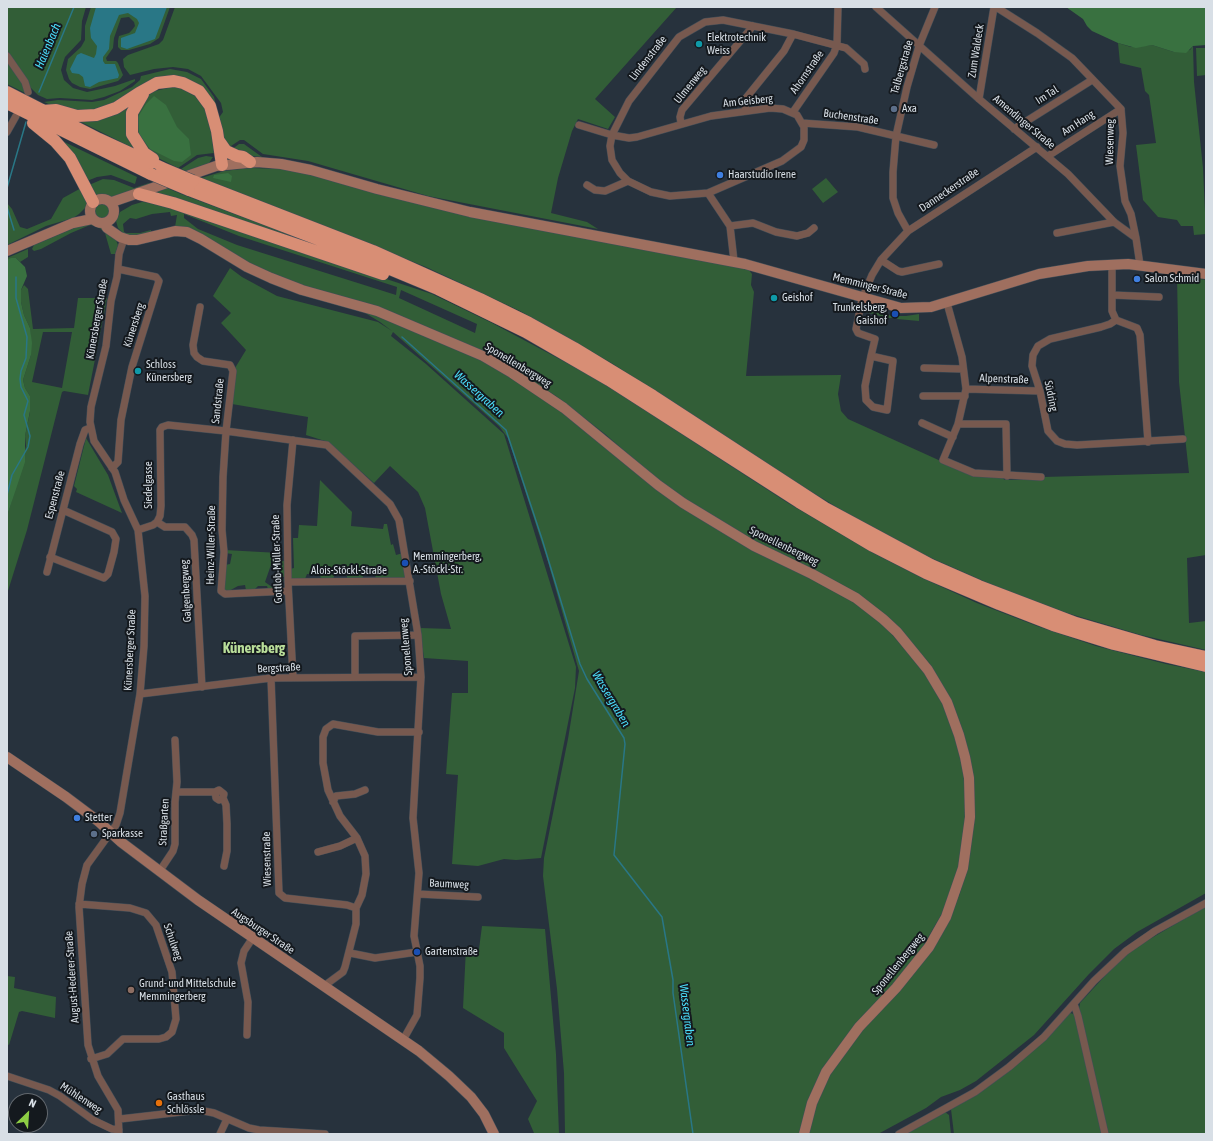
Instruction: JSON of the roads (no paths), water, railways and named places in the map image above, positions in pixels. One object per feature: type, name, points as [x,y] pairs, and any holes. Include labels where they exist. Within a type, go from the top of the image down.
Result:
[{"type":"highway","points":[[43,111],[56,110],[77,116],[96,115],[116,108],[138,93],[164,82],[174,81],[191,86],[206,98],[210,106],[219,140],[222,165]]},
{"type":"highway","points":[[144,91],[132,113],[132,134],[144,153],[165,167]]},
{"type":"highway","points":[[7,92],[43,111],[165,167],[185,173],[194,185],[438,289],[508,322],[580,362],[799,502],[873,546],[926,573],[1053,625],[1140,651],[1206,666]]},
{"type":"highway","points":[[12,109],[151,174],[194,185],[373,251],[454,286],[529,323],[574,348],[653,396],[825,508],[931,564],[979,586],[1076,623],[1155,646],[1206,657]]},
{"type":"highway","points":[[12,109],[43,130],[63,150],[78,171],[92,211]]},
{"type":"highway","points":[[219,140],[226,151],[243,157],[250,162]]},
{"type":"highway","points":[[139,194],[173,203],[392,277],[438,289]]},
{"type":"street","name":"Ahornstraße","points":[[793,112],[834,53],[837,44],[838,7]]},
{"type":"street","name":"Amendinger Straße","points":[[876,7],[979,99],[1014,129],[1037,146],[1068,174],[1114,222],[1136,238]]},
{"type":"street","name":"Talbergstraße","points":[[908,231],[898,213],[893,198],[893,172],[896,136],[907,87],[919,46],[935,7]]},
{"type":"street","points":[[995,7],[1037,33],[1072,58],[1092,80]]},
{"type":"street","name":"Zum Waldeck","points":[[979,99],[995,7]]},
{"type":"street","name":"Lindenstraße","points":[[612,135],[629,101],[679,37],[705,22],[723,20],[837,44]]},
{"type":"street","name":"Ulmenweg","points":[[681,123],[680,117],[682,110],[753,26]]},
{"type":"street","points":[[745,111],[746,98],[784,51],[793,34]]},
{"type":"street","name":"Ahornstraße","points":[[837,44],[846,48],[864,64],[865,69]]},
{"type":"street","points":[[7,56],[25,82],[28,92]]},
{"type":"street","name":"Wiesenweg","points":[[1092,80],[1121,109],[1123,133],[1120,166],[1126,201],[1131,214],[1136,238]]},
{"type":"street","name":"Im Tal","points":[[1014,129],[1092,80]]},
{"type":"street","name":"Am Geisberg","points":[[579,124],[612,135],[637,137],[681,123],[745,111],[777,108],[793,112]]},
{"type":"street","points":[[7,132],[12,109]]},
{"type":"street","name":"Am Hang","points":[[1048,156],[1121,109]]},
{"type":"street","points":[[612,135],[610,146],[612,160],[620,173],[628,181],[639,187],[660,194],[681,196],[708,193],[758,172],[796,152],[804,140],[802,123],[793,112]]},
{"type":"street","name":"Buchenstraße","points":[[802,123],[858,127],[896,136]]},
{"type":"street","points":[[896,136],[934,145]]},
{"type":"street","name":"Danneckerstraße","points":[[871,356],[875,339],[858,333],[856,329],[862,299],[867,284],[881,260],[908,231],[1037,146]]},
{"type":"street","name":"Memminger Straße","points":[[7,251],[73,223],[92,211],[101,198],[113,206],[139,194],[196,172],[222,165],[250,162],[296,166],[434,205],[734,261],[893,307],[912,309],[947,303],[1039,274],[1088,266],[1112,264],[1140,265],[1206,274]]},
{"type":"street","points":[[587,185],[595,190],[605,191],[628,181]]},
{"type":"street","points":[[708,193],[730,226],[734,261]]},
{"type":"street","points":[[113,206],[107,228],[120,237]]},
{"type":"street","points":[[92,211],[96,222],[108,221]]},
{"type":"street","points":[[1057,233],[1114,222]]},
{"type":"street","points":[[730,226],[753,223],[776,232],[797,236],[808,233],[814,228]]},
{"type":"street","name":"Sponellenbergweg","points":[[120,237],[137,240],[175,231],[187,232],[247,267],[271,278],[302,290],[376,311],[436,335],[498,364],[564,408],[658,485],[683,503],[754,546],[856,598],[897,632],[928,670],[947,702],[959,735],[969,778],[970,817],[963,868],[946,917],[929,947],[896,988],[859,1027],[826,1072],[812,1103],[804,1134]]},
{"type":"street","name":"Künersberger Straße","points":[[110,834],[116,825],[121,812],[140,694],[145,613],[138,530],[125,504],[119,483],[112,468],[96,445],[90,428],[91,407],[106,346],[111,301],[118,269],[120,237]]},
{"type":"street","points":[[1136,238],[1140,265]]},
{"type":"street","points":[[881,260],[902,272],[939,264]]},
{"type":"street","points":[[1112,264],[1112,310],[1116,320],[1137,328],[1140,335],[1148,442]]},
{"type":"street","name":"Künersberg","points":[[112,468],[118,458],[121,420],[132,367],[159,281],[156,277],[118,269]]},
{"type":"street","points":[[1112,295],[1158,297]]},
{"type":"street","name":"Alpenstraße","points":[[947,303],[962,357],[966,392],[958,424],[943,460],[974,473],[1041,477]]},
{"type":"street","name":"Sandstraße","points":[[200,307],[193,345],[196,357],[203,361],[227,364],[232,368],[226,431]]},
{"type":"street","name":"Südring","points":[[1116,320],[1101,327],[1050,339],[1038,346],[1033,355],[1032,366],[1040,391],[1048,431],[1057,441],[1065,444],[1077,445],[1183,439]]},
{"type":"street","points":[[871,356],[893,361],[887,410],[874,406],[866,400],[865,386],[871,356]]},
{"type":"street","points":[[924,368],[963,370]]},
{"type":"street","name":"Alpenstraße","points":[[923,396],[966,392],[1040,391]]},
{"type":"street","points":[[922,423],[953,437]]},
{"type":"street","points":[[958,424],[1006,424],[1007,476]]},
{"type":"street","name":"Sponellenweg","points":[[162,427],[168,425],[226,431],[327,445],[393,507],[402,526],[418,635],[421,677],[413,818],[419,873],[414,932],[420,966],[418,1011],[416,1019],[403,1040]]},
{"type":"street","name":"Siedelgasse","points":[[138,530],[148,528],[157,522],[162,506],[160,443],[162,427]]},
{"type":"street","name":"Espenstraße","points":[[46,572],[84,432],[86,429],[90,428]]},
{"type":"street","name":"Heinz-Willer-Straße","points":[[226,431],[223,477],[222,530],[224,552],[222,591],[226,594],[288,591]]},
{"type":"street","name":"Gottlob-Müller-Straße","points":[[293,440],[287,506],[288,591],[293,677]]},
{"type":"street","points":[[50,557],[104,578],[108,574],[114,552],[116,539],[112,532],[62,510]]},
{"type":"street","name":"Galgenbergweg","points":[[157,522],[165,527],[185,527],[192,535],[194,540],[202,687]]},
{"type":"street","name":"Alois-Stöckl-Straße","points":[[288,582],[410,581]]},
{"type":"street","points":[[355,677],[355,636],[418,635]]},
{"type":"street","name":"Bergstraße","points":[[140,694],[271,678],[421,677]]},
{"type":"street","name":"Wiesenstraße","points":[[271,678],[279,894],[285,898],[347,905],[356,908]]},
{"type":"street","points":[[324,986],[343,972],[350,953],[356,924],[356,908],[362,895],[366,864],[357,838],[340,816],[333,802],[324,772],[322,749],[326,729],[333,724],[378,732],[419,732]]},
{"type":"street","name":"Straßgarten","points":[[159,872],[174,848],[175,802],[177,792],[175,740]]},
{"type":"street","name":"Augsburger Straße","points":[[7,757],[66,797],[98,821],[110,834],[159,872],[252,938],[403,1040],[449,1076],[471,1096],[484,1114],[494,1134]]},
{"type":"street","points":[[333,802],[336,796],[355,794],[366,790]]},
{"type":"street","name":"Straßgarten","points":[[177,792],[215,792],[218,800],[223,798],[226,805],[227,829],[227,851],[224,866]]},
{"type":"street","name":"August-Hederer-Straße","points":[[110,834],[87,865],[83,876],[79,904],[87,1032],[91,1059],[98,1076],[118,1110],[120,1119]]},
{"type":"street","points":[[318,852],[340,846],[357,838]]},
{"type":"street","name":"Baumweg","points":[[418,894],[478,897]]},
{"type":"street","points":[[899,1134],[969,1095],[1009,1067],[1044,1037],[1100,974],[1126,951],[1161,928],[1206,903]]},
{"type":"street","name":"Schulweg","points":[[79,904],[130,908],[146,913],[156,925],[164,952],[170,964],[173,980],[176,1019],[172,1032],[166,1037],[159,1039],[123,1039],[106,1054],[91,1059]]},
{"type":"street","points":[[248,1035],[248,1002],[241,963],[244,951],[252,938]]},
{"type":"street","points":[[350,953],[375,958],[417,952]]},
{"type":"street","points":[[1074,1004],[1105,1134]]},
{"type":"street","name":"Mühlenweg","points":[[7,1076],[49,1090],[60,1096],[93,1120],[105,1127],[119,1132]]},
{"type":"street","points":[[119,1132],[120,1119],[199,1110],[214,1113],[259,1130],[287,1133],[325,1134]]},
{"type":"street","points":[[220,1134],[227,1119]]},
{"type":"water","points":[[96,7],[167,7],[155,39],[127,49],[121,47],[121,38],[135,33],[139,23],[137,19],[128,13],[119,15],[110,36],[109,49],[103,57],[105,64],[115,64],[119,75],[118,78],[99,82],[90,87],[85,86],[83,77],[79,74],[72,73],[70,69],[77,55],[81,53],[94,58],[96,54],[97,46],[91,38],[90,28]]},
{"type":"waterway","name":"Haienbach","points":[[39,92],[74,7]]},
{"type":"waterway","name":"Haienbach","points":[[7,188],[26,122]]},
{"type":"waterway","name":"Haienbach","points":[[7,207],[14,230]]},
{"type":"waterway","name":"Haienbach","points":[[7,495],[12,475],[28,447],[30,436],[24,415],[28,401],[21,387],[20,379],[21,371],[26,358],[27,337],[16,298],[16,277]]},
{"type":"waterway","name":"Wassergraben","points":[[402,337],[506,430],[542,539],[580,664],[587,679],[624,738],[625,744],[614,855],[662,917],[673,980],[673,993],[693,1134]]},
{"type":"place","name":"Elektrotechnik Weiss","points":[[699,44]]},
{"type":"place","name":"Axa","points":[[894,109]]},
{"type":"place","name":"Haarstudio Irene","points":[[720,175]]},
{"type":"place","name":"Salon Schmid","points":[[1137,279]]},
{"type":"place","name":"Geishof","points":[[774,298]]},
{"type":"place","name":"Trunkelsberg, Gaishof","points":[[895,314]]},
{"type":"place","name":"Schloss Künersberg","points":[[138,371]]},
{"type":"place","name":"Memmingerberg, A.-Stöckl-Str.","points":[[405,563]]},
{"type":"place","name":"Stetter","points":[[77,818]]},
{"type":"place","name":"Sparkasse","points":[[94,834]]},
{"type":"place","name":"Gartenstraße","points":[[417,952]]},
{"type":"place","name":"Grund- und Mittelschule Memmingerberg","points":[[131,990]]},
{"type":"place","name":"Gasthaus Schlössle","points":[[159,1103]]},
{"type":"district","name":"Künersberg","points":[[254,648]]}]
